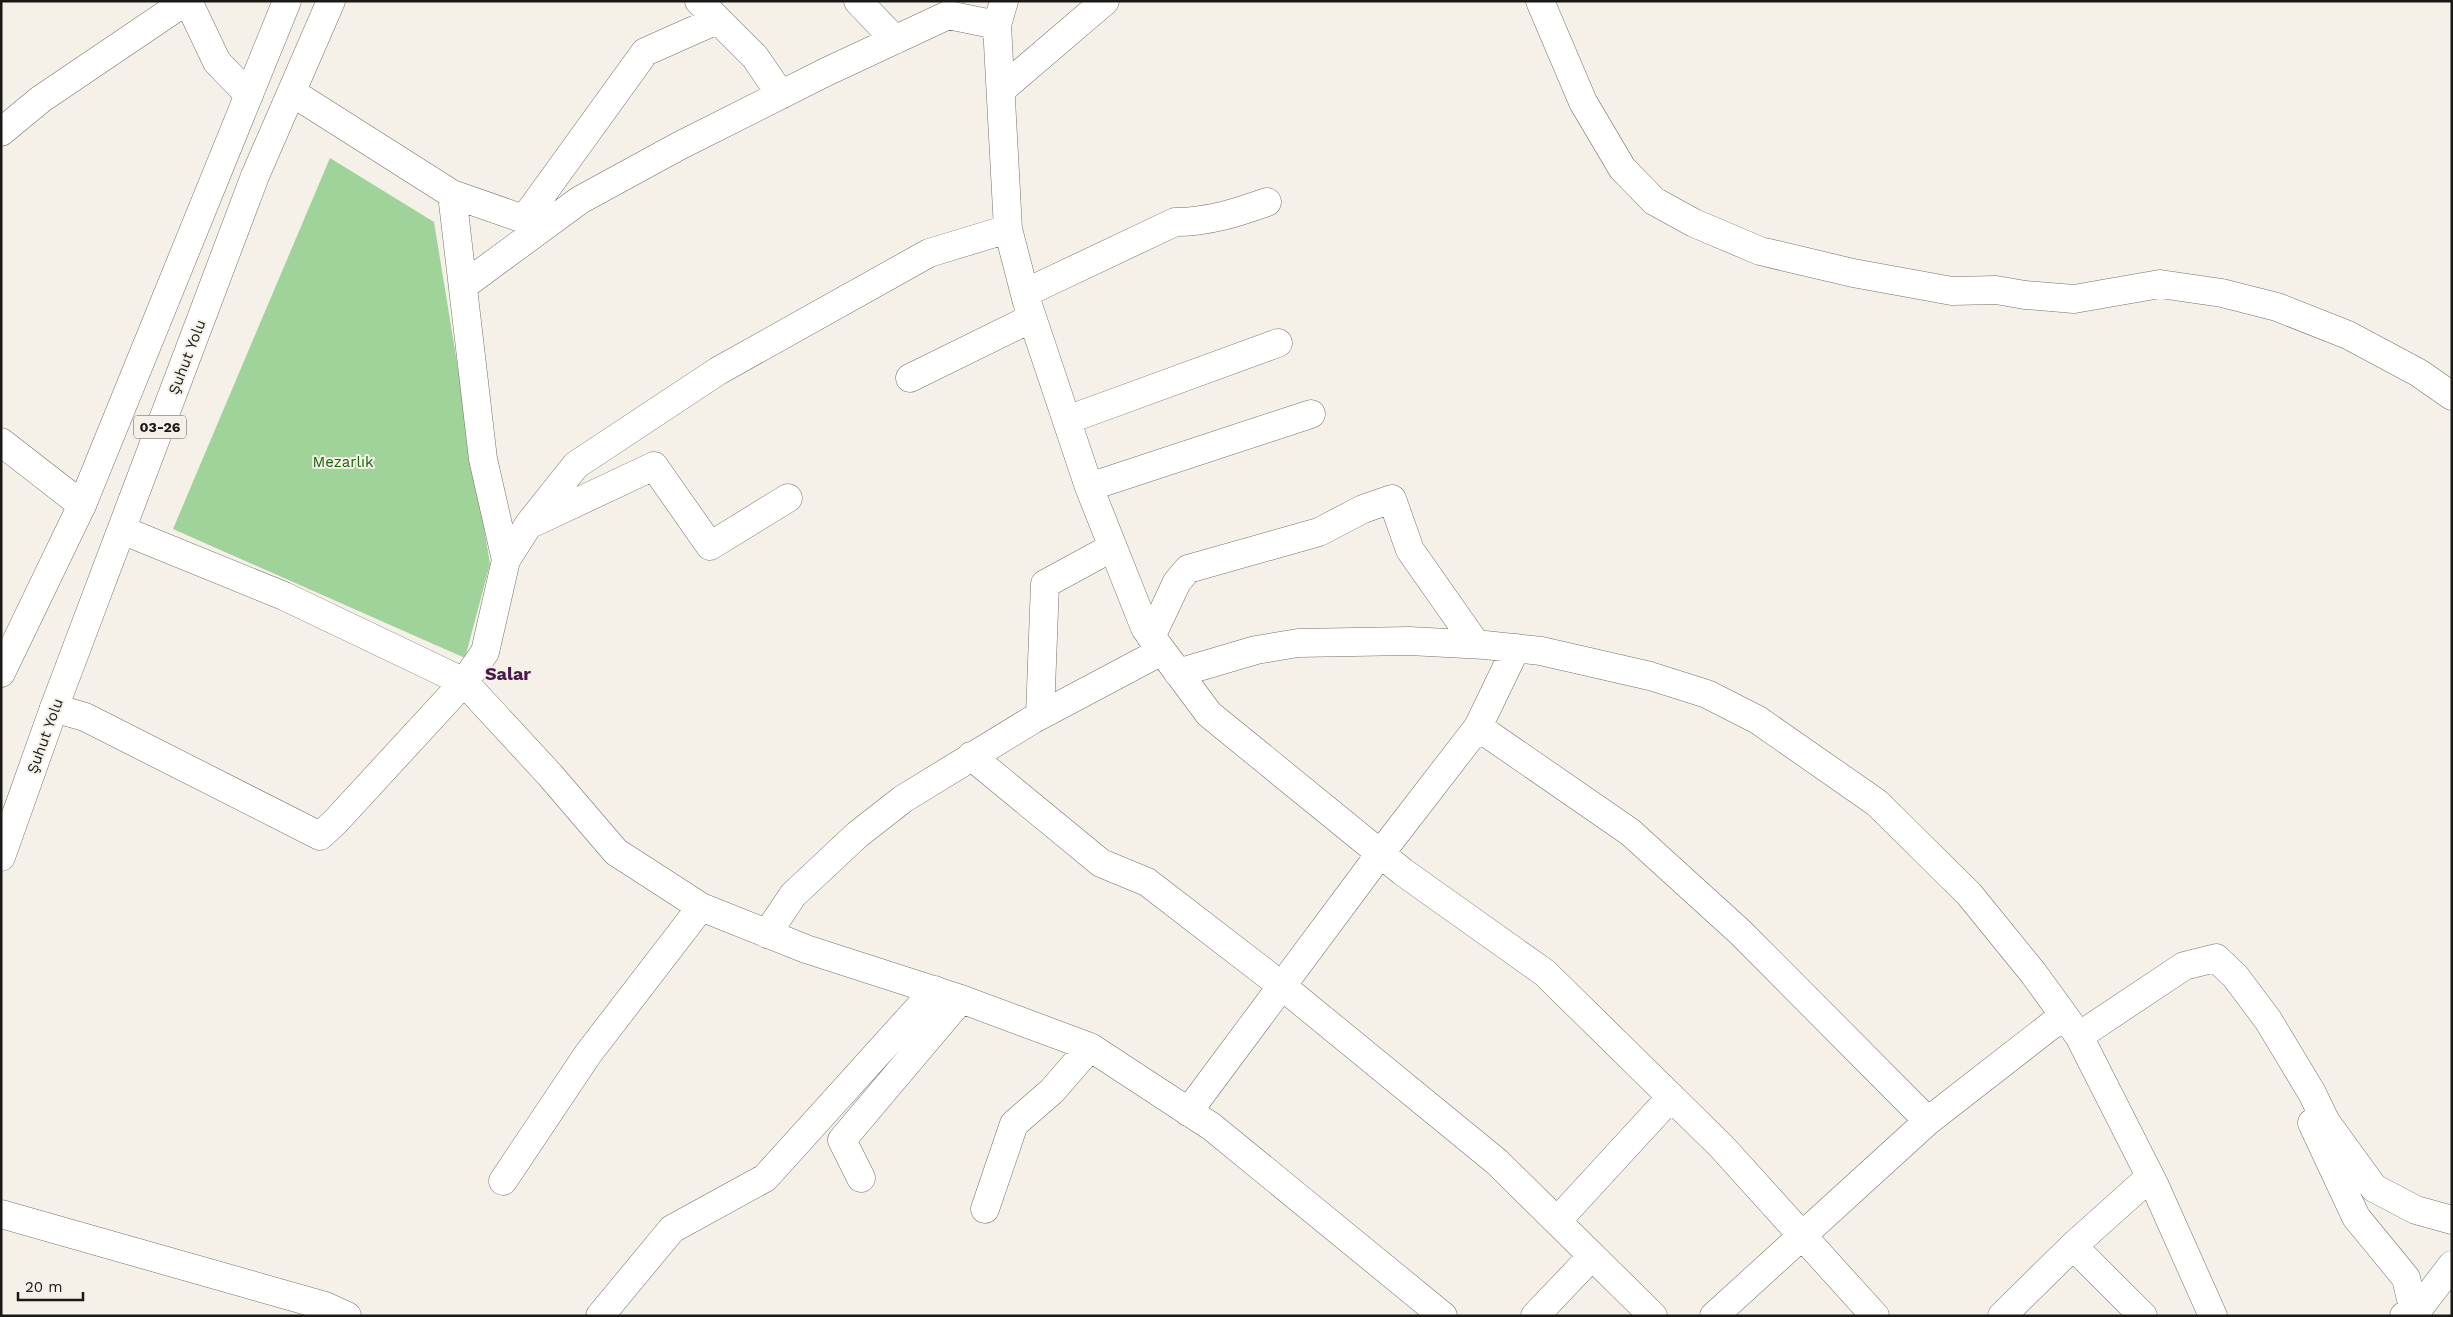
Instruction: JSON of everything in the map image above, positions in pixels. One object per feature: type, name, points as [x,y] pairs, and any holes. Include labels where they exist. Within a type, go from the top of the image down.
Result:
[{"type":"street","points":[[1,132],[41,99],[187,1],[217,62],[249,95]]},
{"type":"street","points":[[1,673],[82,505],[287,1]]},
{"type":"street","name":"Şuhut Yolu","points":[[1,858],[54,708],[255,176],[293,93],[331,1]]},
{"type":"street","points":[[858,1],[894,40]]},
{"type":"street","points":[[1001,90],[1105,1]]},
{"type":"street","points":[[1540,1],[1582,102],[1622,168],[1654,201],[1694,223],[1760,251],[1853,273],[1952,290],[1996,290],[2025,295],[2074,299],[2160,284],[2222,293],[2277,307],[2348,334],[2419,373],[2452,396]]},
{"type":"street","points":[[293,93],[452,194],[534,222],[580,200],[679,146],[894,40],[953,8],[1000,13],[1001,90],[1008,229],[1028,305],[1089,487],[1145,628],[1209,714],[1380,854],[1545,973],[1722,1147],[1875,1316]]},
{"type":"street","points":[[463,286],[534,222],[645,52],[708,10],[755,57],[781,95]]},
{"type":"street","points":[[452,194],[483,459],[506,560]]},
{"type":"street","points":[[910,378],[1028,305],[1175,222],[1198,222],[1230,216],[1267,202]]},
{"type":"street","points":[[54,708],[85,717],[320,836],[464,682],[485,652],[506,560],[529,524],[576,465],[718,371],[929,253],[1008,229]]},
{"type":"street","points":[[1067,420],[1278,343]]},
{"type":"street","points":[[1089,487],[1311,414]]},
{"type":"street","points":[[1,442],[82,505]]},
{"type":"street","points":[[529,524],[654,466],[710,546],[788,498]]},
{"type":"street","points":[[1164,654],[1178,582],[1188,569],[1319,532],[1363,509],[1392,499],[1410,550],[1476,644]]},
{"type":"street","points":[[122,530],[284,596],[464,682],[550,775],[616,852],[701,907],[806,949],[935,990],[1090,1046],[1212,1127],[1443,1316]]},
{"type":"street","points":[[1040,715],[1045,584],[1113,547]]},
{"type":"street","points":[[766,934],[793,895],[857,835],[903,799],[1040,715],[1164,654],[1256,650],[1298,643],[1409,641],[1476,644],[1541,651],[1650,676],[1707,694],[1758,720],[1877,803],[1969,894],[2034,974],[2071,1026],[2150,1177],[2213,1316]]},
{"type":"street","points":[[1188,1112],[1380,854],[1478,727],[1516,648]]},
{"type":"street","points":[[1478,727],[1630,832],[1740,932],[1928,1121]]},
{"type":"street","points":[[971,756],[1101,863],[1147,882],[1282,986],[1498,1162],[1653,1316]]},
{"type":"street","points":[[503,1181],[588,1054],[701,907]]},
{"type":"street","points":[[1714,1316],[1800,1235],[1928,1121],[2071,1026],[2184,966],[2216,958],[2235,976],[2268,1020],[2312,1093],[2326,1122],[2374,1188],[2416,1210],[2452,1220]]},
{"type":"street","points":[[600,1316],[672,1230],[765,1178],[935,990]]},
{"type":"street","points":[[861,1178],[842,1140],[961,999]]},
{"type":"street","points":[[985,1210],[1014,1124],[1052,1092],[1090,1046]]},
{"type":"street","points":[[2312,1093],[2310,1117],[2356,1217],[2406,1278],[2410,1315]]},
{"type":"street","points":[[1557,1221],[1671,1097]]},
{"type":"street","points":[[2002,1316],[2073,1246],[2150,1177]]},
{"type":"street","points":[[3,1212],[325,1306],[347,1316]]},
{"type":"street","points":[[2073,1246],[2144,1316]]},
{"type":"street","points":[[1535,1316],[1592,1256]]},
{"type":"street","points":[[2410,1315],[2452,1264]]},
{"type":"green space","name":"Mezarlık","points":[[330,158],[434,222],[490,564],[465,658],[173,529]]},
{"type":"district","name":"Salar","points":[[508,674]]}]
